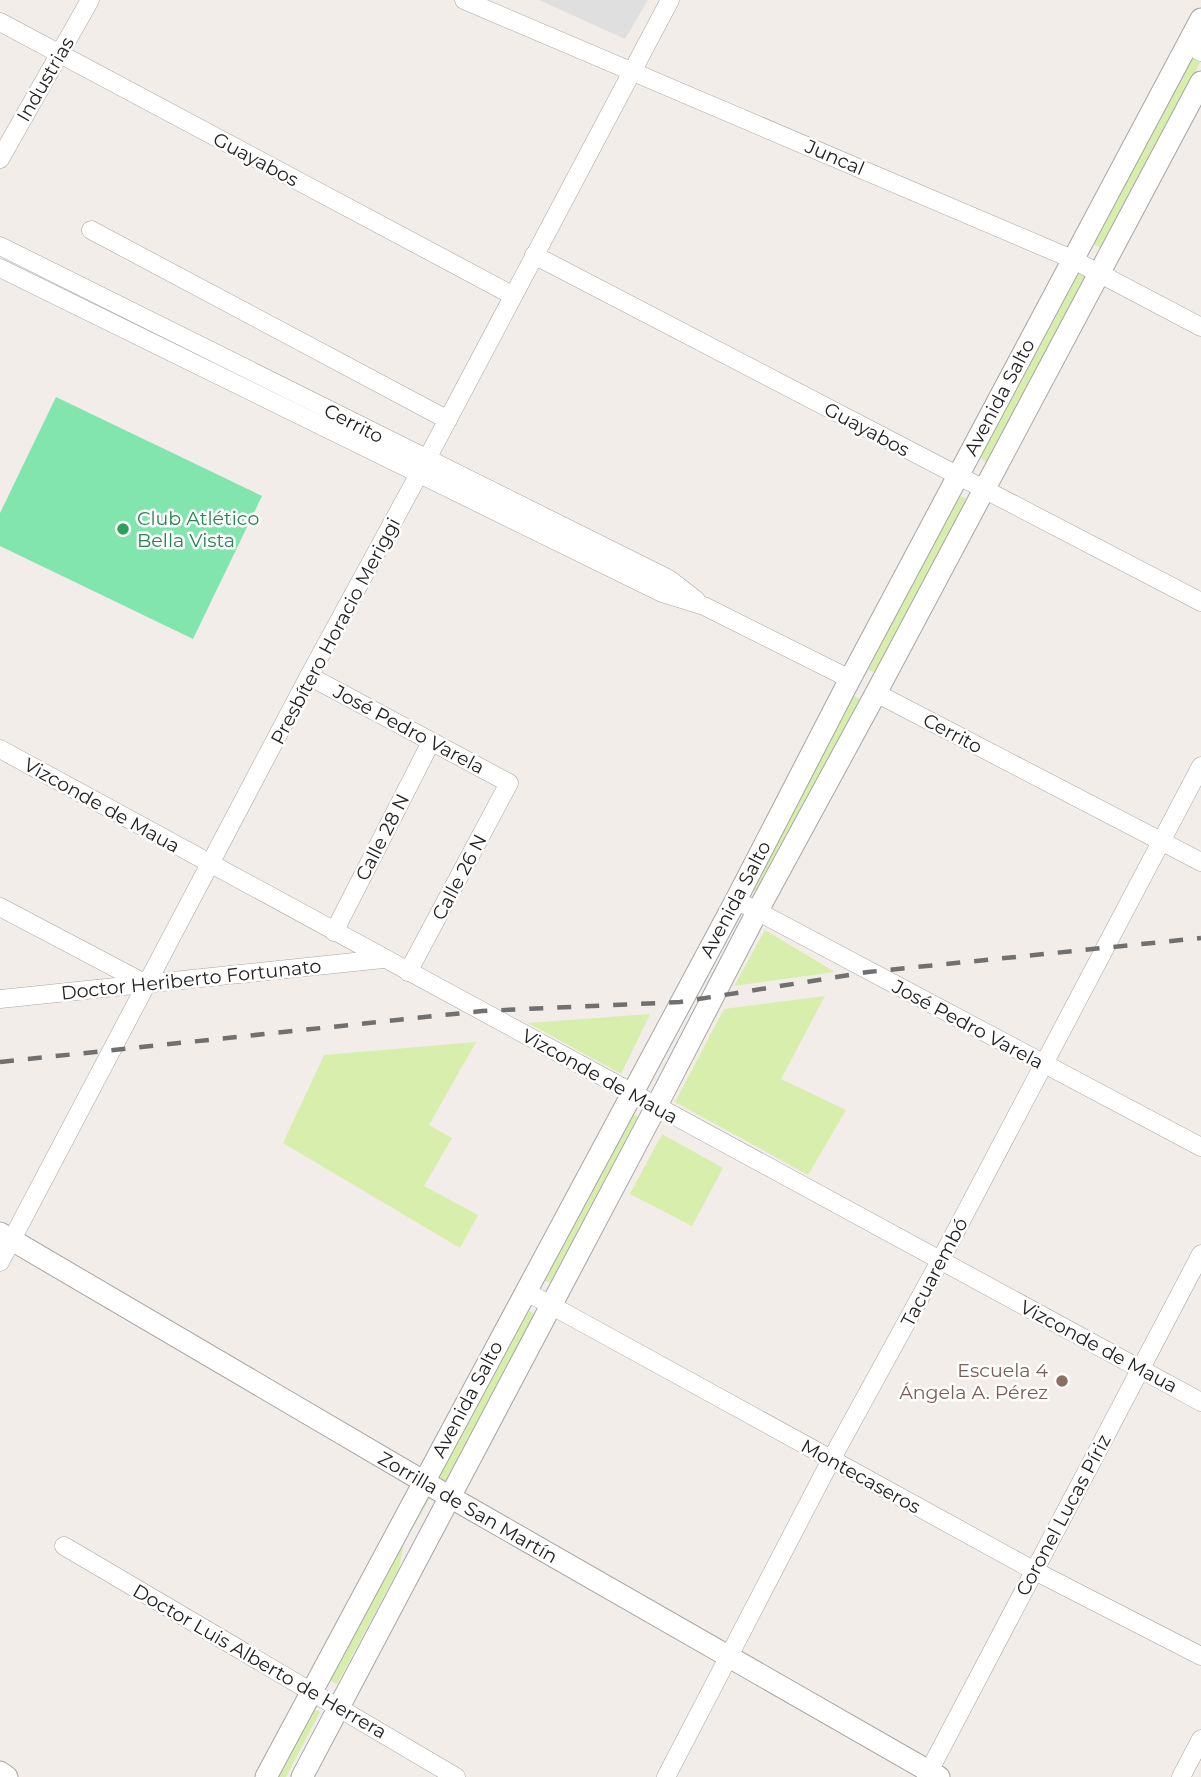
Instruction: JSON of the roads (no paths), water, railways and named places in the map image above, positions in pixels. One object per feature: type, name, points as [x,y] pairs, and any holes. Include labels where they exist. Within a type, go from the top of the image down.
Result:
[{"type":"street","name":"Industrias","points":[[0,159],[90,0]]},
{"type":"street","name":"Juncal","points":[[464,0],[1072,259],[1201,327]]},
{"type":"street","name":"Presbítero Horacio Meriggi","points":[[0,1262],[6,1236],[211,864],[670,0]]},
{"type":"street","name":"Avenida Salto","points":[[266,1777],[736,900],[1072,259],[1194,48],[1201,19]]},
{"type":"street","name":"Guayabos","points":[[0,22],[512,295]]},
{"type":"street","name":"Avenida Salto","points":[[302,1777],[757,912],[1201,82]]},
{"type":"street","points":[[91,230],[448,420]]},
{"type":"street","name":"Cerrito","points":[[0,246],[662,593],[704,606],[1201,862]]},
{"type":"street","name":"Guayabos","points":[[534,255],[1201,602]]},
{"type":"street","name":"Cerrito","points":[[0,268],[423,467]]},
{"type":"street","name":"José Pedro Varela","points":[[309,676],[509,783]]},
{"type":"street","name":"Calle 28 N","points":[[334,932],[431,742]]},
{"type":"street","name":"Vizconde de Maua","points":[[0,749],[1201,1402]]},
{"type":"street","name":"Tacuarembó","points":[[666,1777],[831,1460],[940,1261],[1201,766]]},
{"type":"street","name":"Calle 26 N","points":[[408,972],[509,783]]},
{"type":"street","name":"José Pedro Varela","points":[[736,900],[1201,1147]]},
{"type":"street","points":[[0,907],[146,984]]},
{"type":"street","name":"Doctor Heriberto Fortunato","points":[[0,999],[383,959]]},
{"type":"street","name":"Zorrilla de San Martín","points":[[6,1236],[423,1482],[931,1775]]},
{"type":"street","name":"Coronel Lucas Píriz","points":[[931,1775],[1033,1570],[1201,1254]]},
{"type":"street","name":"Montecaseros","points":[[525,1291],[552,1303],[1033,1570],[1201,1656]]},
{"type":"street","name":"Doctor Luis Alberto de Herrera","points":[[64,1546],[456,1777]]},
{"type":"street","points":[[1181,1777],[1201,1739]]},
{"type":"street","points":[[0,1772],[7,1777]]},
{"type":"railway","points":[[0,1062],[482,1011],[680,1002],[868,972],[1201,938]]},
{"type":"place","name":"Club Atlético Bella Vista","points":[[123,529]]},
{"type":"place","name":"Escuela 4 Ángela A. Pérez","points":[[1062,1381]]}]
